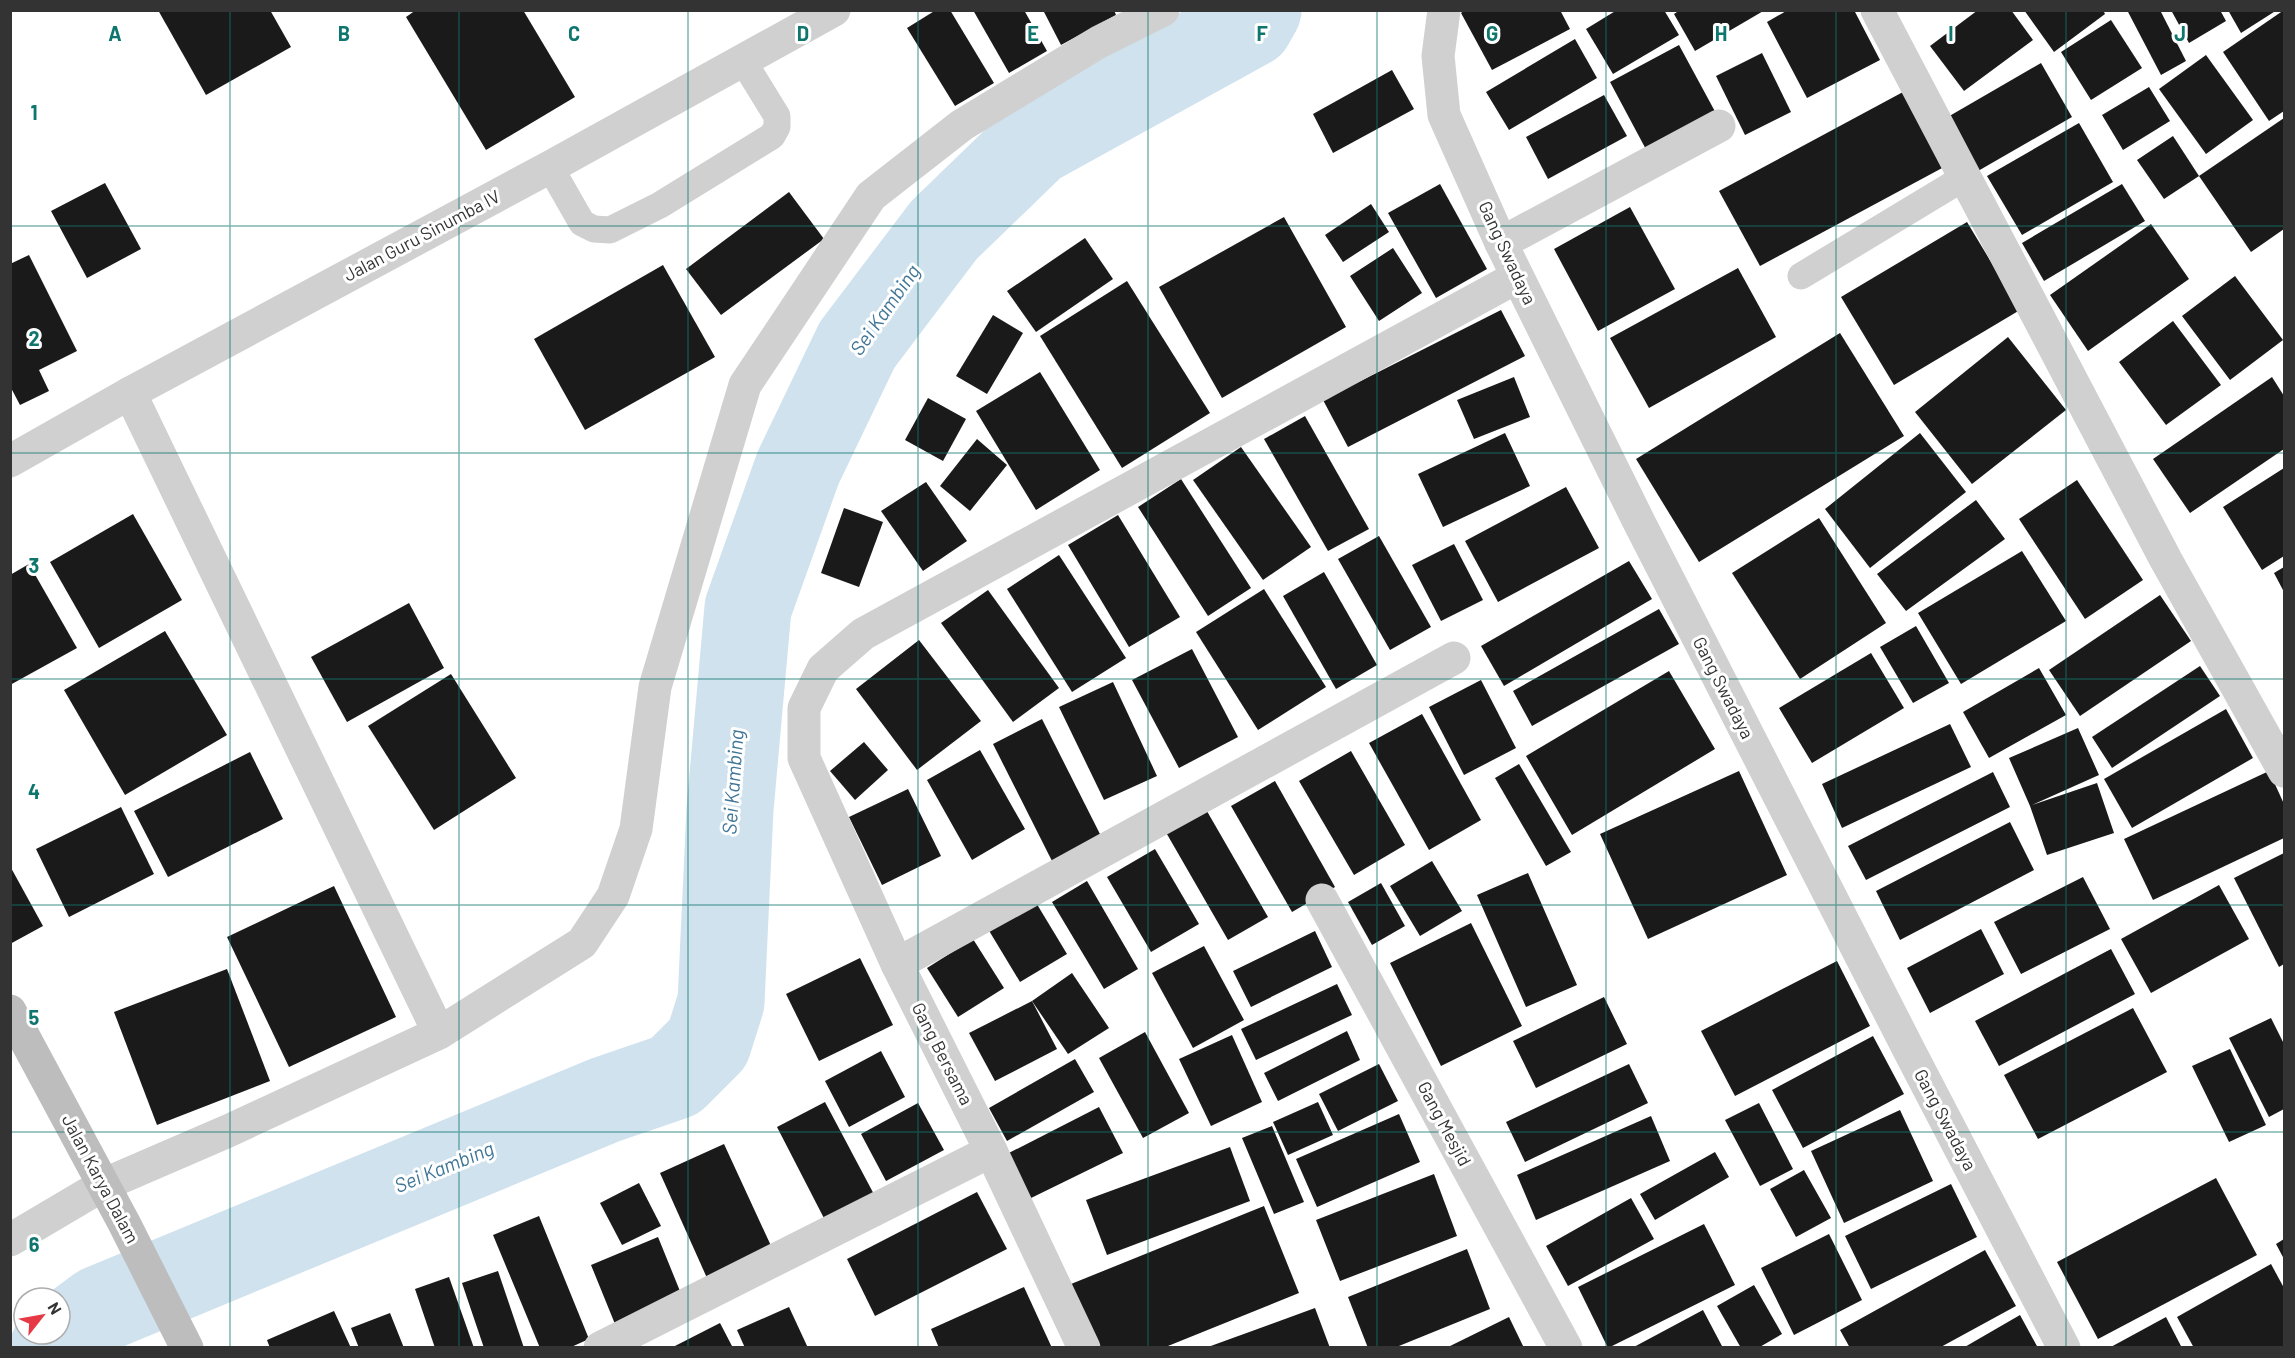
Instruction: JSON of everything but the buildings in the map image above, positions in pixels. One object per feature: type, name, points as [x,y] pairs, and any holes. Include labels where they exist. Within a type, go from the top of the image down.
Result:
[{"type":"street","points":[[10,1240],[103,1185],[228,1131],[439,1033],[582,943],[613,896],[636,829],[655,687],[745,385],[871,196],[962,124],[1099,42],[1163,10]]},
{"type":"street","name":"Gang Swadaya","points":[[1444,10],[1438,56],[1444,115],[1501,243],[1639,522],[1894,1022],[2064,1347]]},
{"type":"street","points":[[1877,10],[2166,560],[2284,771]]},
{"type":"street","name":"Jalan Guru Sinumba IV","points":[[10,461],[130,393],[743,61],[825,13]]},
{"type":"street","points":[[1501,243],[1719,126]]},
{"type":"street","name":"Gang Bersama","points":[[1084,1347],[991,1150],[897,964],[804,759],[804,708],[823,669],[863,634],[1517,277]]},
{"type":"street","points":[[130,393],[439,1033]]},
{"type":"street","points":[[897,964],[1454,658]]},
{"type":"street","name":"Gang Mesjid","points":[[1322,900],[1566,1347]]},
{"type":"street","name":"Jalan Karya Dalam","points":[[10,1011],[124,1223],[187,1347]]},
{"type":"street","points":[[600,1347],[991,1150]]},
{"type":"lane","points":[[550,167],[582,223],[594,229],[610,230],[660,205],[772,136],[777,127],[777,116],[743,61]]},
{"type":"lane","points":[[1801,276],[1965,177]]},
{"type":"waterway","name":"Sei Kambing","points":[[53,1348],[57,1341],[100,1309],[605,1100],[675,1076],[708,1043],[721,1002],[730,809],[748,608],[798,468],[857,345],[944,230],[1034,143],[1250,24],[1258,10]]}]
